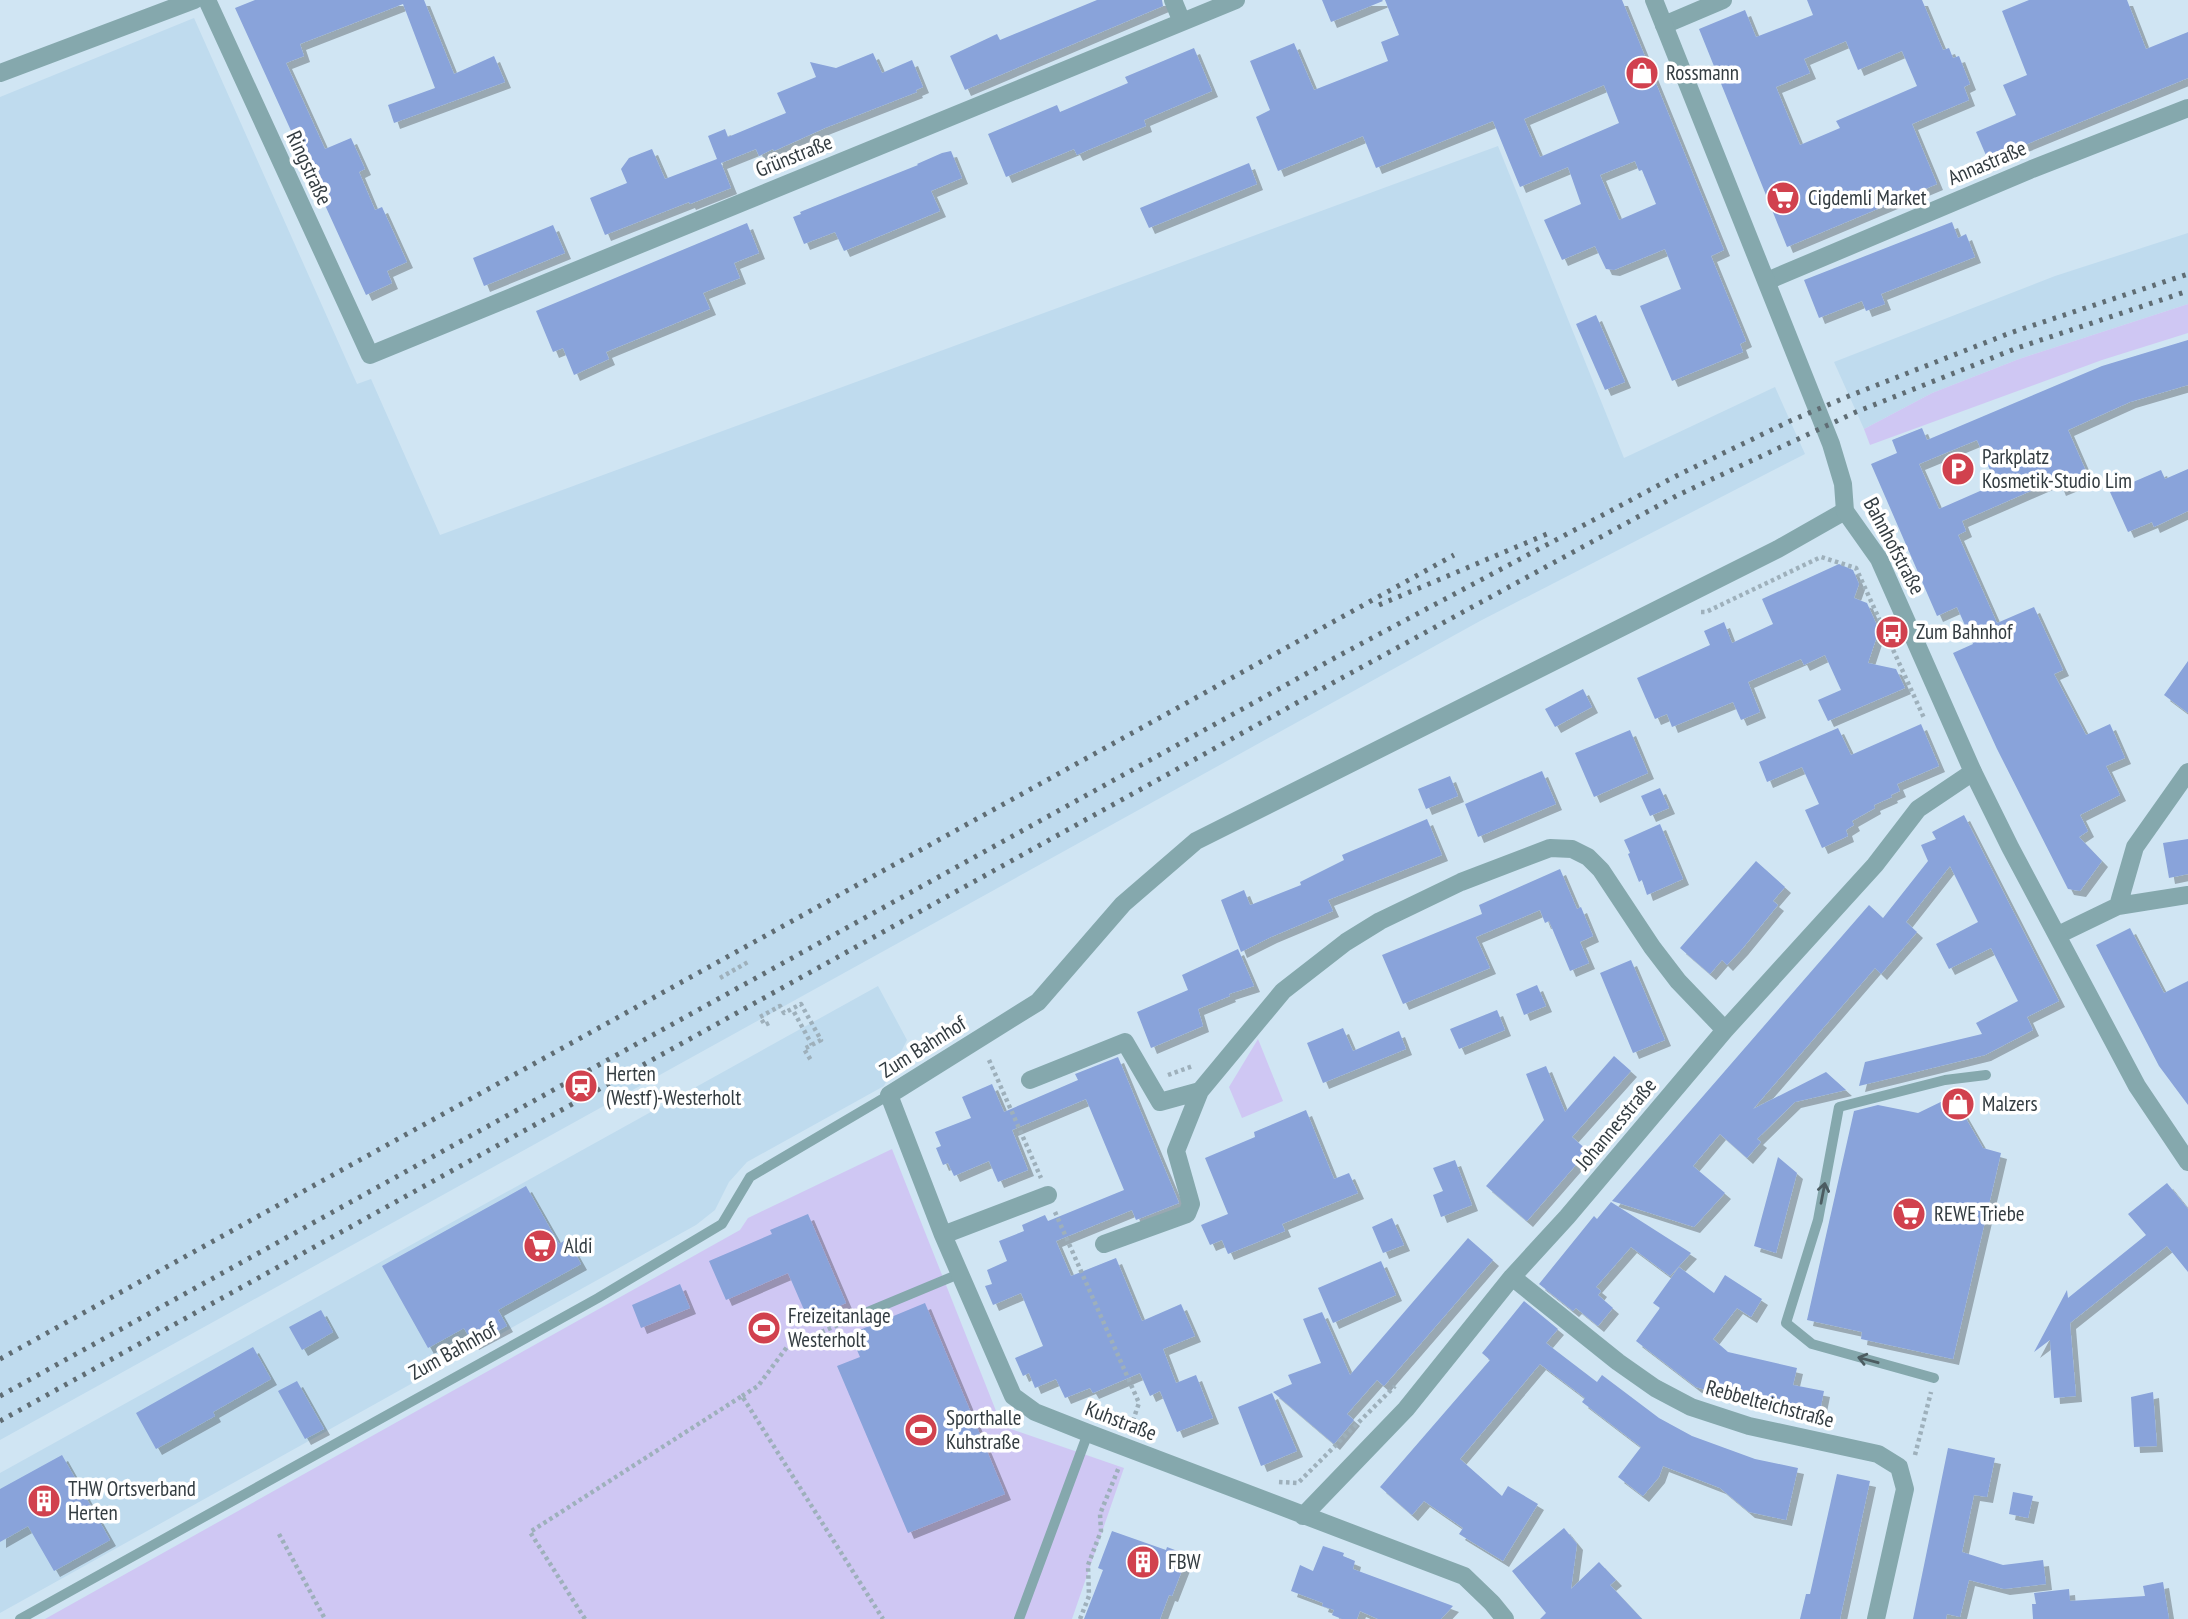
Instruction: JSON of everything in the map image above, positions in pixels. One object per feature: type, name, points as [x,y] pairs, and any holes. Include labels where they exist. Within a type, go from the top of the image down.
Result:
[{"type":"street","points":[[0,73],[194,0]]},
{"type":"street","name":"Ringstraße","points":[[207,0],[370,355]]},
{"type":"street","points":[[1173,0],[1182,22]]},
{"type":"street","name":"Grünstraße","points":[[370,355],[1236,0]]},
{"type":"street","name":"Bahnhofstraße","points":[[1654,0],[1831,444],[1843,484],[1845,511],[1879,559],[1973,772],[2010,847],[2137,1086],[2188,1163]]},
{"type":"street","points":[[1664,25],[1723,0]]},
{"type":"street","name":"Annastraße","points":[[1768,281],[2032,169],[2188,108]]},
{"type":"street","name":"Zum Bahnhof","points":[[889,1095],[1038,1002],[1123,904],[1196,841],[1787,544],[1845,511]]},
{"type":"street","name":"Johannesstraße","points":[[1303,1516],[1406,1409],[1512,1277],[1567,1217],[1725,1030],[1875,865],[1917,808],[1973,772]]},
{"type":"street","points":[[2118,906],[2135,847],[2188,772]]},
{"type":"street","points":[[1104,1244],[1187,1214],[1191,1204],[1176,1152],[1200,1091],[1283,991],[1346,942],[1380,921],[1461,882],[1550,848],[1572,849],[1588,857],[1601,870],[1678,981],[1725,1030]]},
{"type":"street","points":[[2058,935],[2118,906],[2188,895]]},
{"type":"street","points":[[1030,1080],[1125,1042],[1160,1102],[1200,1091]]},
{"type":"street","name":"Kuhstraße","points":[[889,1095],[959,1274],[1013,1396],[1035,1412],[1088,1433],[1128,1438],[1303,1516],[1464,1576],[1505,1619]]},
{"type":"street","points":[[943,1235],[1048,1195]]},
{"type":"street","name":"Rebbelteichstraße","points":[[1512,1277],[1618,1362],[1690,1407],[1748,1426],[1878,1454],[1899,1467],[1905,1489]]},
{"type":"street","points":[[1876,1619],[1905,1489]]},
{"type":"lane","points":[[1934,1378],[1812,1345],[1786,1323],[1818,1220],[1839,1107],[1945,1080],[1986,1075]]},
{"type":"lane","name":"Zum Bahnhof","points":[[20,1619],[598,1298],[711,1231],[722,1224],[750,1177],[889,1095]]},
{"type":"lane","points":[[853,1318],[959,1274]]},
{"type":"lane","points":[[1018,1619],[1088,1433]]},
{"type":"path","points":[[1690,613],[1706,612],[1821,557],[1856,568],[1911,694],[1930,728]]},
{"type":"path","points":[[720,978],[748,962]]},
{"type":"path","points":[[769,1023],[765,1025],[760,1017],[780,1006],[784,1013],[801,1004],[821,1040],[804,1049],[812,1062]]},
{"type":"path","points":[[793,1012],[812,1045]]},
{"type":"path","points":[[978,1066],[1000,1053]]},
{"type":"path","points":[[989,1060],[1139,1403],[1100,1514],[1101,1531],[1088,1565],[1089,1596],[1080,1619]]},
{"type":"path","points":[[1149,1082],[1200,1064]]},
{"type":"path","points":[[585,1619],[530,1532],[758,1386],[787,1347],[853,1318]]},
{"type":"path","points":[[1905,1489],[1934,1378]]},
{"type":"path","points":[[1273,1482],[1298,1483],[1397,1384]]},
{"type":"path","points":[[742,1396],[883,1619]]},
{"type":"path","points":[[1117,1425],[1128,1438]]},
{"type":"path","points":[[1128,1438],[1141,1434]]},
{"type":"path","points":[[279,1534],[325,1619]]},
{"type":"shaded area","points":[[194,18],[357,384],[371,379],[440,535],[1498,146],[1624,458],[1775,387],[1805,454],[1480,621],[0,1440],[0,97]]},
{"type":"shaded area","points":[[2188,233],[2188,304],[2019,359],[1932,393],[1864,429],[1834,362],[2055,276]]},
{"type":"shaded area","points":[[2188,304],[2188,333],[2102,360],[1870,445],[1864,429],[1932,393],[2019,359]]},
{"type":"shaded area","points":[[878,986],[907,1040],[884,1086],[747,1162],[729,1182],[715,1210],[696,1225],[0,1613],[0,1473]]},
{"type":"shaded area","points":[[1258,1039],[1283,1101],[1242,1118],[1229,1087]]},
{"type":"shaded area","name":"Freizeitanlage Westerholt","points":[[892,1149],[1002,1426],[1124,1468],[1072,1619],[45,1619],[740,1230],[748,1218]]},
{"type":"building","points":[[255,0],[424,0],[454,74],[494,56],[505,82],[394,123],[388,105],[435,88],[403,4],[300,44],[304,56],[286,63],[325,149],[351,138],[365,169],[359,172],[375,210],[382,207],[407,262],[387,271],[392,283],[366,295],[235,8]]},
{"type":"building","points":[[1097,0],[1162,0],[1163,6],[965,90],[950,56],[997,34],[1000,40]]},
{"type":"building","points":[[1322,0],[1382,0],[1383,1],[1331,22]]},
{"type":"building","points":[[1385,0],[1622,0],[1724,250],[1711,256],[1746,341],[1740,344],[1743,352],[1672,381],[1640,306],[1681,289],[1665,249],[1614,270],[1606,269],[1595,246],[1562,260],[1544,220],[1581,204],[1568,167],[1520,187],[1493,121],[1376,168],[1363,136],[1278,171],[1256,117],[1270,110],[1250,61],[1294,43],[1314,90],[1388,61],[1381,42],[1399,35]],"holes":[[[1604,85],[1619,123],[1540,157],[1524,119]],[[1635,161],[1639,171],[1642,170],[1656,204],[1619,220],[1600,175]]]},
{"type":"building","points":[[1807,0],[1922,0],[1943,50],[1949,48],[1953,58],[1959,56],[1970,84],[1964,87],[1969,100],[1912,124],[1937,184],[1787,247],[1699,29],[1745,10],[1756,37],[1813,15]],"holes":[[[1846,41],[1858,70],[1902,51],[1917,86],[1836,121],[1840,128],[1800,145],[1776,87],[1810,73],[1804,59]]]},
{"type":"building","points":[[2029,0],[2127,0],[2146,49],[2188,32],[2188,78],[1988,160],[1976,132],[2016,115],[2003,85],[2027,75],[2002,11]]},
{"type":"building","points":[[1194,48],[1212,91],[1144,120],[1146,126],[1077,155],[1074,149],[1006,177],[988,134],[1057,105],[1060,112],[1128,83],[1125,77]]},
{"type":"building","points":[[873,53],[882,73],[912,60],[923,87],[916,90],[917,92],[774,151],[773,149],[759,156],[756,149],[721,163],[731,188],[605,235],[590,198],[627,183],[621,169],[629,158],[652,149],[665,179],[717,159],[708,136],[725,129],[728,137],[786,113],[777,93],[816,77],[810,62],[836,68]]},
{"type":"building","points":[[951,151],[962,178],[931,191],[940,211],[844,251],[835,232],[804,244],[793,217],[801,214],[800,212]]},
{"type":"building","points":[[1249,163],[1257,184],[1149,228],[1140,208]]},
{"type":"building","points":[[1952,222],[1958,238],[1966,234],[1975,257],[1881,294],[1885,304],[1866,311],[1862,301],[1819,318],[1804,280]]},
{"type":"building","points":[[747,223],[759,253],[734,263],[740,278],[703,293],[710,309],[606,352],[609,359],[574,375],[563,348],[553,352],[536,311]]},
{"type":"building","points":[[553,225],[565,253],[484,286],[473,258]]},
{"type":"building","points":[[1596,315],[1625,382],[1605,390],[1576,324]]},
{"type":"building","points":[[2188,340],[2188,385],[2130,402],[2068,430],[2089,478],[2060,490],[2056,480],[1962,521],[1966,531],[1958,535],[1997,623],[2034,607],[2063,670],[2054,674],[2086,735],[2110,724],[2125,758],[2106,766],[2120,795],[2080,815],[2088,831],[2079,837],[2102,861],[2080,891],[2068,889],[1997,749],[1953,653],[1973,644],[1957,607],[1937,616],[1871,464],[1897,453],[1892,440],[1922,428],[1927,440],[2102,366]],"holes":[[[1977,440],[1996,484],[1939,509],[1919,464]]]},
{"type":"building","points":[[2188,469],[2188,511],[2154,527],[2152,522],[2128,532],[2110,492],[2161,470],[2165,479]]},
{"type":"building","points":[[1839,564],[1853,570],[1859,584],[1854,598],[1867,603],[1879,630],[1868,663],[1896,669],[1905,688],[1828,721],[1818,700],[1841,690],[1825,655],[1804,665],[1801,659],[1748,682],[1760,712],[1741,720],[1733,702],[1672,727],[1667,714],[1655,719],[1637,678],[1710,645],[1704,631],[1724,622],[1732,643],[1773,624],[1762,599]]},
{"type":"building","points":[[2188,661],[2188,713],[2164,695]]},
{"type":"building","points":[[1583,689],[1592,707],[1555,727],[1545,709]]},
{"type":"building","points":[[1921,724],[1939,766],[1897,784],[1900,791],[1852,821],[1854,825],[1846,830],[1848,836],[1822,848],[1805,810],[1819,804],[1802,767],[1767,782],[1759,762],[1838,728],[1851,755]]},
{"type":"building","points":[[1630,730],[1648,773],[1594,797],[1575,753]]},
{"type":"building","points":[[1542,771],[1556,804],[1478,837],[1465,804]]},
{"type":"building","points":[[1450,776],[1458,796],[1426,809],[1418,789]]},
{"type":"building","points":[[1660,788],[1669,808],[1650,816],[1641,796]]},
{"type":"building","points":[[1964,815],[2059,1001],[2027,1017],[2033,1030],[1985,1055],[1859,1086],[1865,1062],[1982,1034],[1976,1023],[2018,1001],[1991,948],[1949,969],[1936,944],[1978,922],[1950,866],[1906,922],[1917,932],[1881,974],[1875,968],[1753,1109],[1826,1072],[1846,1090],[1795,1102],[1757,1139],[1761,1142],[1747,1158],[1720,1134],[1693,1166],[1725,1193],[1694,1227],[1612,1201],[1869,905],[1883,918],[1928,861],[1921,845],[1936,839],[1932,832]]},
{"type":"building","points":[[1427,819],[1442,855],[1328,900],[1333,911],[1241,952],[1221,900],[1244,890],[1250,905],[1253,904],[1301,885],[1300,882],[1344,860],[1342,855]]},
{"type":"building","points":[[1660,824],[1683,879],[1647,895],[1642,880],[1639,882],[1624,840]]},
{"type":"building","points":[[2188,839],[2188,874],[2169,878],[2163,843]]},
{"type":"building","points":[[1756,861],[1785,887],[1773,901],[1778,905],[1727,965],[1722,960],[1710,974],[1680,948]]},
{"type":"building","points":[[1560,869],[1577,909],[1581,907],[1593,936],[1580,942],[1589,963],[1570,971],[1549,921],[1545,923],[1540,910],[1476,937],[1490,968],[1403,1004],[1382,955],[1482,914],[1479,905]]},
{"type":"building","points":[[2130,928],[2164,993],[2188,981],[2188,1105],[2159,1066],[2096,945]]},
{"type":"building","points":[[1238,949],[1254,986],[1198,1009],[1203,1026],[1151,1048],[1137,1012],[1188,990],[1182,975]]},
{"type":"building","points":[[1631,960],[1665,1040],[1633,1053],[1600,973]]},
{"type":"building","points":[[1537,985],[1546,1006],[1524,1015],[1516,994]]},
{"type":"building","points":[[1497,1010],[1505,1030],[1459,1049],[1450,1029]]},
{"type":"building","points":[[1343,1028],[1353,1051],[1399,1031],[1406,1049],[1323,1083],[1307,1043]]},
{"type":"building","points":[[1614,1056],[1631,1071],[1572,1137],[1588,1151],[1527,1221],[1486,1186],[1544,1120],[1526,1074],[1546,1066],[1565,1112]]},
{"type":"building","points":[[1118,1057],[1179,1203],[1136,1220],[1132,1210],[1056,1241],[1071,1276],[1116,1258],[1142,1321],[1181,1304],[1195,1336],[1163,1349],[1176,1383],[1196,1375],[1213,1418],[1177,1432],[1160,1391],[1150,1396],[1140,1373],[1093,1393],[1090,1388],[1065,1398],[1056,1379],[1035,1388],[1029,1373],[1023,1376],[1015,1358],[1043,1346],[1021,1293],[993,1305],[985,1286],[992,1284],[987,1270],[1007,1261],[999,1241],[1024,1231],[1022,1225],[1045,1215],[1048,1221],[1124,1190],[1086,1099],[1012,1130],[1028,1170],[998,1182],[989,1161],[954,1176],[948,1163],[943,1165],[936,1148],[941,1146],[935,1132],[971,1118],[962,1097],[992,1084],[1004,1112],[1078,1080],[1075,1074]]},
{"type":"building","name":"REWE Triebe","points":[[1953,1096],[1983,1148],[2001,1153],[1953,1359],[1861,1339],[1862,1332],[1807,1320],[1854,1111],[1878,1105],[1918,1113]]},
{"type":"building","points":[[1306,1110],[1334,1179],[1349,1173],[1358,1193],[1282,1224],[1285,1231],[1228,1254],[1222,1240],[1210,1245],[1201,1225],[1228,1214],[1205,1158],[1255,1137],[1254,1132]]},
{"type":"building","points":[[1778,1157],[1797,1173],[1776,1253],[1754,1246]]},
{"type":"building","points":[[1455,1160],[1472,1205],[1441,1217],[1433,1195],[1443,1191],[1433,1168]]},
{"type":"building","points":[[2167,1183],[2188,1209],[2188,1272],[2167,1246],[2070,1323],[2076,1396],[2054,1398],[2050,1340],[2034,1352],[2067,1290],[2068,1298],[2146,1235],[2128,1214]]},
{"type":"building","points":[[526,1186],[559,1244],[567,1239],[581,1264],[498,1310],[507,1326],[473,1344],[464,1328],[428,1348],[382,1266]]},
{"type":"building","points":[[1611,1202],[1691,1253],[1670,1276],[1631,1247],[1596,1287],[1601,1291],[1598,1295],[1613,1308],[1598,1326],[1576,1308],[1573,1311],[1539,1284],[1594,1216],[1597,1219]]},
{"type":"building","points":[[808,1214],[846,1303],[808,1319],[788,1273],[726,1300],[709,1261],[772,1234],[770,1230]]},
{"type":"building","points":[[1392,1218],[1404,1245],[1383,1253],[1372,1227]]},
{"type":"building","points":[[1468,1238],[1493,1260],[1384,1386],[1377,1380],[1347,1414],[1354,1420],[1334,1444],[1273,1392],[1292,1384],[1288,1375],[1321,1363],[1303,1319],[1322,1312],[1350,1375]]},
{"type":"building","points":[[1381,1261],[1396,1295],[1333,1323],[1318,1288]]},
{"type":"building","points":[[1679,1267],[1714,1293],[1725,1275],[1762,1299],[1751,1317],[1737,1308],[1713,1339],[1728,1352],[1797,1368],[1793,1385],[1824,1391],[1820,1411],[1725,1391],[1724,1396],[1696,1387],[1636,1341],[1660,1308],[1653,1303]]},
{"type":"building","points":[[680,1284],[690,1308],[641,1328],[632,1305]]},
{"type":"building","points":[[1524,1301],[1558,1329],[1546,1343],[1597,1382],[1602,1375],[1659,1418],[1692,1436],[1755,1459],[1798,1468],[1786,1520],[1749,1512],[1720,1488],[1663,1466],[1659,1477],[1643,1496],[1618,1477],[1641,1447],[1582,1402],[1585,1398],[1540,1364],[1460,1459],[1502,1496],[1508,1486],[1538,1504],[1503,1561],[1459,1534],[1463,1528],[1424,1501],[1412,1515],[1380,1487],[1490,1360],[1482,1353]]},
{"type":"building","name":"Sporthalle Kuhstraße","points":[[925,1303],[1005,1494],[908,1533],[837,1366],[860,1357],[850,1334]]},
{"type":"building","points":[[321,1310],[333,1332],[302,1350],[289,1327]]},
{"type":"building","points":[[253,1347],[271,1379],[213,1412],[215,1416],[156,1449],[136,1413]]},
{"type":"building","points":[[297,1381],[324,1429],[305,1439],[278,1391]]},
{"type":"building","points":[[2153,1392],[2157,1446],[2134,1447],[2131,1397]]},
{"type":"building","points":[[1272,1393],[1297,1451],[1261,1466],[1238,1407]]},
{"type":"building","points":[[1948,1448],[1995,1458],[1987,1497],[1974,1495],[1962,1552],[2003,1565],[2043,1560],[2046,1584],[2004,1589],[1969,1580],[1960,1617],[1947,1614],[1946,1619],[1913,1619]]},
{"type":"building","name":"THW Ortsverband Herten","points":[[62,1455],[110,1540],[54,1571],[28,1526],[0,1542],[0,1489]]},
{"type":"building","points":[[1837,1474],[1870,1481],[1840,1619],[1800,1619],[1806,1594],[1810,1594]]},
{"type":"building","points":[[2013,1492],[2033,1496],[2028,1518],[2009,1514]]},
{"type":"building","points":[[1564,1528],[1577,1544],[1571,1589],[1599,1562],[1616,1580],[1610,1585],[1642,1619],[1540,1619],[1546,1613],[1512,1571]]},
{"type":"building","points":[[1112,1531],[1188,1555],[1160,1619],[1084,1619],[1103,1570],[1098,1568]]},
{"type":"building","points":[[1323,1546],[1344,1553],[1343,1556],[1355,1561],[1353,1569],[1453,1606],[1441,1619],[1378,1619],[1360,1611],[1357,1619],[1342,1619],[1332,1615],[1334,1610],[1322,1606],[1323,1603],[1291,1591],[1300,1565],[1313,1571]]},
{"type":"building","points":[[2163,1582],[2169,1619],[2033,1619],[2032,1604],[2036,1604],[2034,1593],[2069,1589],[2070,1601],[2145,1596],[2143,1586]]},
{"type":"railway","points":[[0,1396],[1340,655],[1674,477],[1849,396],[2010,333],[2188,274]]},
{"type":"railway","points":[[0,1421],[1338,680],[1678,495],[1856,412],[2017,348],[2188,291]]},
{"type":"railway","points":[[1379,605],[1547,534]]},
{"type":"railway","points":[[0,1359],[1454,555]]},
{"type":"place","name":"Rossmann","points":[[1642,73]]},
{"type":"place","name":"Cigdemli Market","points":[[1783,198]]},
{"type":"place","name":"Parkplatz Kosmetik-Studio Lim","points":[[1958,469]]},
{"type":"place","name":"Zum Bahnhof","points":[[1892,632]]},
{"type":"place","name":"Herten (Westf)-Westerholt","points":[[581,1086]]},
{"type":"place","name":"Malzers","points":[[1958,1104]]},
{"type":"place","name":"REWE Triebe","points":[[1909,1214]]},
{"type":"place","name":"Aldi","points":[[540,1246]]},
{"type":"place","name":"Freizeitanlage Westerholt","points":[[764,1328]]},
{"type":"place","name":"Sporthalle Kuhstraße","points":[[921,1430]]},
{"type":"place","name":"THW Ortsverband Herten","points":[[44,1501]]},
{"type":"place","name":"FBW","points":[[1143,1562]]}]
